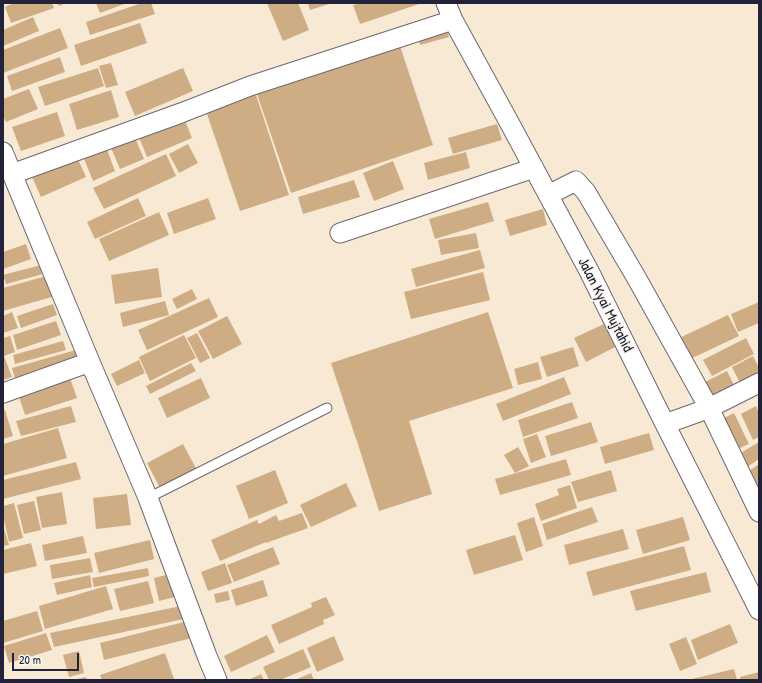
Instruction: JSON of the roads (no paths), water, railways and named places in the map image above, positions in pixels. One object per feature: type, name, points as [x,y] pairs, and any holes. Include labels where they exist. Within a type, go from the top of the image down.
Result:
[{"type":"street","name":"Jalan Kyai Mujtahid","points":[[446,3],[453,20],[534,168],[557,190],[589,271],[669,423],[759,610]]},
{"type":"street","points":[[12,174],[182,113],[250,86],[453,20]]},
{"type":"street","points":[[3,152],[148,498],[217,680]]},
{"type":"street","points":[[340,233],[534,168]]},
{"type":"street","points":[[557,190],[576,181],[586,192],[636,277],[708,409],[759,512]]},
{"type":"street","points":[[3,393],[90,362]]},
{"type":"street","points":[[669,423],[708,409],[759,383]]},
{"type":"lane","points":[[148,498],[327,408]]}]
